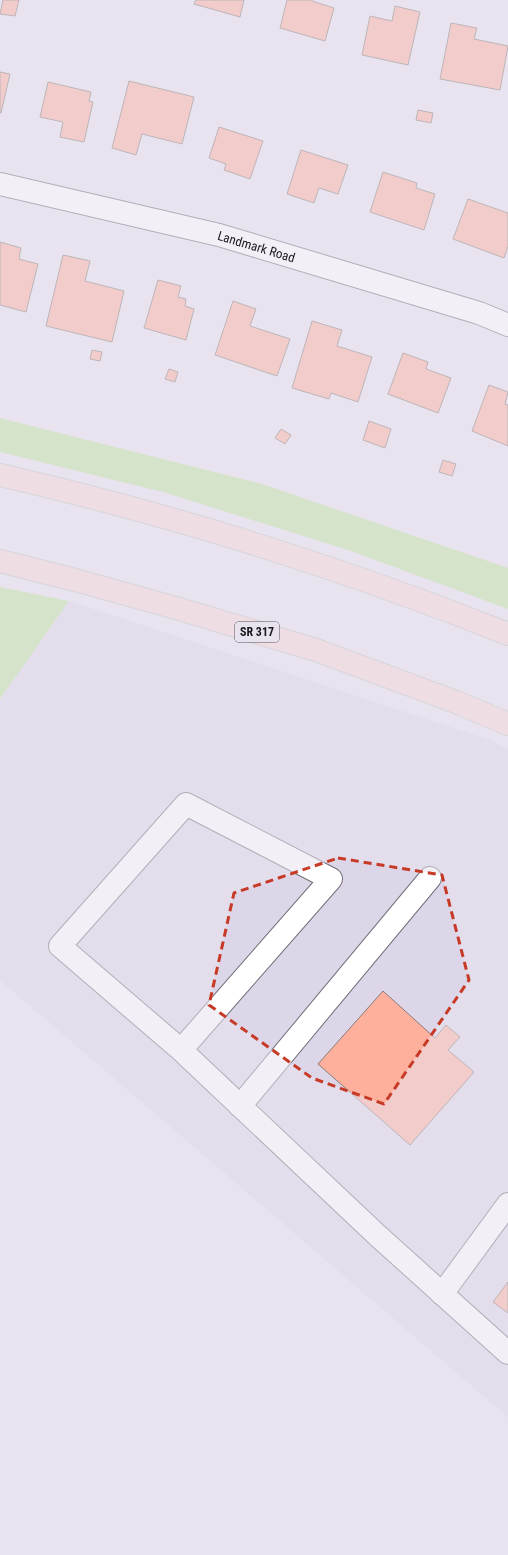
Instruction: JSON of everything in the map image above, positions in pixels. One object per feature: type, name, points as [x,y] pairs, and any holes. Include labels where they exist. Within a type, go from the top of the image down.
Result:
[{"type":"main road","points":[[0,475],[77,493],[272,548],[365,580],[508,634]]},
{"type":"main road","name":"SR 317","points":[[0,561],[176,608],[316,650],[456,702],[508,724]]},
{"type":"street","name":"Landmark Road","points":[[0,184],[219,235],[479,313],[508,325]]},
{"type":"street","points":[[181,1050],[331,879],[186,804],[60,946],[181,1050],[377,1235],[508,1353]]},
{"type":"street","points":[[240,1106],[430,878]]},
{"type":"street","points":[[442,1294],[508,1204]]},
{"type":"highlighted area","points":[[338,858],[442,875],[469,980],[384,1104],[312,1078],[209,1005],[234,893]]},
{"type":"shaded area","points":[[69,601],[490,740],[508,749],[508,1417],[0,980],[0,699]]},
{"type":"green space","points":[[0,418],[262,484],[508,568],[508,609],[351,551],[163,492],[0,452]]},
{"type":"green space","points":[[0,587],[69,601],[0,699]]},
{"type":"building","points":[[3,0],[19,0],[15,16],[0,14]]},
{"type":"building","points":[[196,0],[244,0],[240,17],[194,4]]},
{"type":"building","points":[[287,0],[312,0],[334,8],[325,41],[280,28]]},
{"type":"building","points":[[395,6],[420,12],[408,65],[362,55],[370,16],[392,21]]},
{"type":"building","points":[[451,23],[477,28],[474,39],[508,46],[500,90],[440,79]]},
{"type":"building","points":[[0,72],[10,74],[1,113],[0,113]]},
{"type":"building","points":[[129,81],[194,97],[182,144],[142,134],[136,155],[112,148]]},
{"type":"building","points":[[48,82],[91,92],[89,101],[93,102],[84,142],[60,137],[63,122],[40,117]]},
{"type":"building","points":[[418,110],[433,113],[431,123],[416,120]]},
{"type":"building","points":[[219,127],[263,141],[250,179],[224,170],[226,164],[209,158]]},
{"type":"building","points":[[301,150],[348,165],[338,194],[319,188],[314,203],[287,194]]},
{"type":"building","points":[[383,172],[417,183],[416,188],[435,194],[424,230],[370,212]]},
{"type":"building","points":[[468,199],[508,213],[508,246],[504,258],[453,239]]},
{"type":"building","points":[[0,242],[21,248],[19,259],[38,264],[26,312],[0,305]]},
{"type":"building","points":[[63,255],[90,261],[85,281],[124,291],[112,342],[46,326]]},
{"type":"building","points":[[158,280],[181,286],[178,297],[186,299],[185,306],[194,309],[186,340],[144,328]]},
{"type":"building","points":[[233,301],[256,309],[250,326],[290,339],[277,376],[215,355]]},
{"type":"building","points":[[312,321],[342,330],[337,346],[372,357],[358,402],[331,393],[329,399],[292,388]]},
{"type":"building","points":[[92,350],[102,352],[100,361],[90,359]]},
{"type":"building","points":[[403,353],[428,362],[426,369],[451,378],[438,413],[388,394]]},
{"type":"building","points":[[169,369],[178,372],[175,382],[165,379]]},
{"type":"building","points":[[489,385],[508,392],[505,404],[508,405],[508,446],[472,431]]},
{"type":"building","points":[[369,421],[391,429],[385,448],[363,440]]},
{"type":"building","points":[[281,429],[291,435],[285,444],[275,438]]},
{"type":"building","points":[[443,460],[456,464],[452,476],[439,472]]},
{"type":"building","points":[[383,991],[435,1038],[446,1025],[460,1037],[448,1050],[474,1072],[410,1145],[318,1064]]},
{"type":"building","points":[[508,1282],[508,1313],[493,1302]]}]
